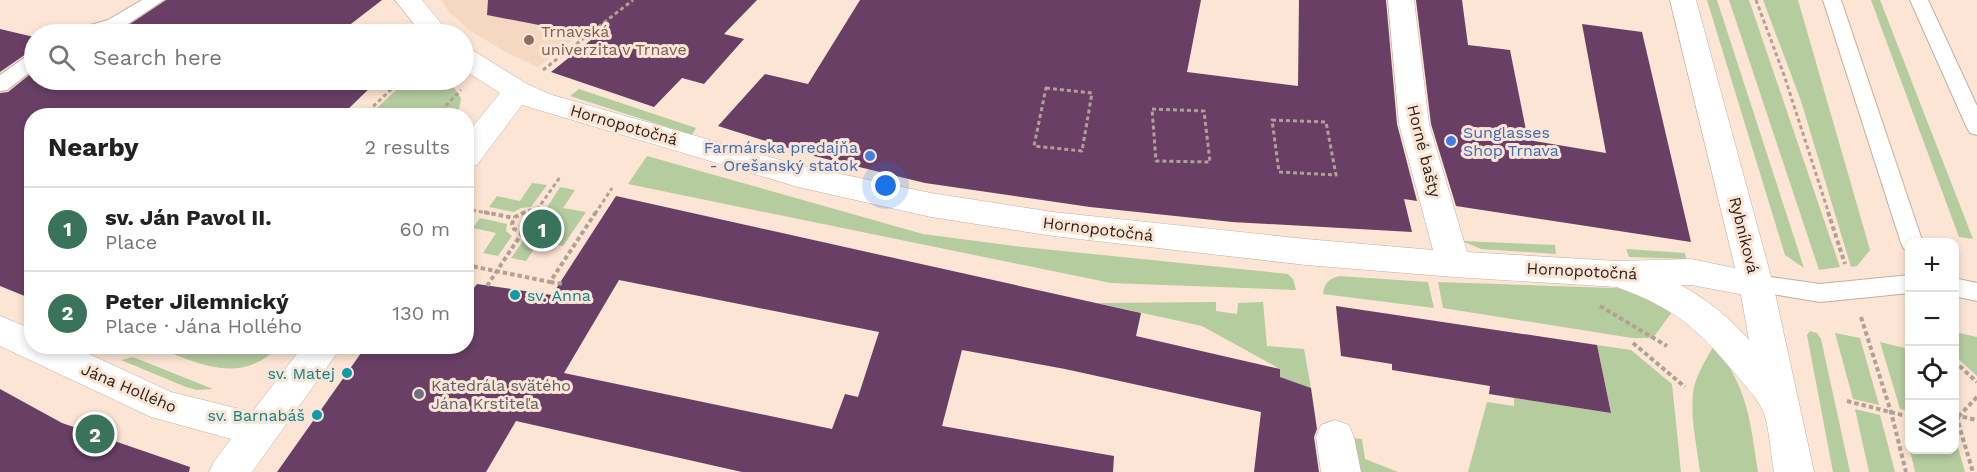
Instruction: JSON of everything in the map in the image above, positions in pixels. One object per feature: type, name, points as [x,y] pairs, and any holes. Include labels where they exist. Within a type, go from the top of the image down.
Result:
[{"type":"street","points":[[408,0],[428,24]]},
{"type":"street","name":"Horné bašty","points":[[1401,0],[1414,124],[1454,264]]},
{"type":"street","name":"Rybníková","points":[[1683,0],[1756,284],[1794,472]]},
{"type":"street","name":"Hornopotočná","points":[[474,61],[528,82],[542,102],[798,176],[931,205],[1053,225],[1191,240],[1454,264],[1617,274],[1691,272],[1756,284]]},
{"type":"street","points":[[474,147],[528,82]]},
{"type":"street","points":[[1617,274],[1680,299],[1710,322],[1729,339],[1780,404]]},
{"type":"street","name":"Jána Hollého","points":[[0,330],[24,341]]},
{"type":"street","name":"Jána Hollého","points":[[51,354],[164,406],[260,430]]},
{"type":"street","points":[[230,472],[318,354]]},
{"type":"lane","points":[[115,24],[155,0]]},
{"type":"lane","points":[[1833,0],[1910,238]]},
{"type":"lane","points":[[1919,0],[1977,128]]},
{"type":"lane","points":[[0,85],[24,67]]},
{"type":"lane","points":[[1756,284],[1820,293],[1905,285]]},
{"type":"lane","points":[[1959,288],[1977,292]]},
{"type":"path","points":[[528,82],[633,0]]},
{"type":"path","points":[[1756,0],[1784,75],[1844,260]]},
{"type":"path","points":[[1046,88],[1092,93],[1082,151],[1034,146],[1046,88]]},
{"type":"path","points":[[371,108],[390,90]]},
{"type":"path","points":[[444,108],[461,90]]},
{"type":"path","points":[[1152,109],[1204,111],[1210,162],[1156,160],[1152,109]]},
{"type":"path","points":[[1272,120],[1326,122],[1336,175],[1279,172],[1272,120]]},
{"type":"path","points":[[537,210],[545,218],[537,229],[522,232],[514,229],[512,224],[514,218],[522,212],[537,210],[560,177]]},
{"type":"path","points":[[550,282],[612,188]]},
{"type":"path","points":[[474,210],[514,218]]},
{"type":"path","points":[[487,286],[522,232]]},
{"type":"path","points":[[474,267],[563,284]]},
{"type":"path","points":[[1862,318],[1891,412],[1906,472]]},
{"type":"path","points":[[1632,343],[1685,387]]},
{"type":"path","points":[[1959,366],[1977,382]]},
{"type":"path","points":[[1959,416],[1977,397]]},
{"type":"path","points":[[1847,402],[1905,416]]},
{"type":"path","points":[[1959,416],[1977,420]]},
{"type":"path","points":[[1959,434],[1973,472]]},
{"type":"shaded area","name":"Trnavská univerzita v Trnave","points":[[441,0],[623,0],[538,67],[504,51],[474,33],[474,24],[462,24],[449,12]]},
{"type":"green space","points":[[1707,0],[1717,0],[1804,268],[1785,255]]},
{"type":"green space","points":[[1729,0],[1749,0],[1840,267],[1819,270]]},
{"type":"green space","points":[[1763,0],[1798,0],[1870,250],[1857,266],[1851,267],[1801,101]]},
{"type":"green space","points":[[1871,0],[1880,0],[1973,239],[1959,237]]},
{"type":"green space","points":[[579,89],[696,128],[692,135],[570,96]]},
{"type":"green space","points":[[396,90],[456,90],[461,98],[459,108],[377,108]]},
{"type":"green space","points":[[647,156],[923,234],[1014,246],[1288,274],[1293,279],[1296,290],[1111,283],[628,184]]},
{"type":"green space","points":[[532,183],[547,185],[531,207],[521,208],[514,212],[489,207],[497,196],[520,201]]},
{"type":"green space","points":[[560,187],[575,190],[563,208],[586,212],[563,246],[539,242],[526,261],[511,258],[525,238],[536,236],[547,227],[551,213],[546,209]]},
{"type":"green space","points":[[480,218],[507,224],[506,231],[512,236],[498,256],[483,253],[496,233],[474,227]]},
{"type":"green space","points":[[1462,241],[1555,245],[1556,254],[1481,249]]},
{"type":"green space","points":[[1626,249],[1685,253],[1686,259],[1629,257]]},
{"type":"green space","points":[[1339,276],[1428,282],[1434,308],[1323,294],[1328,282]]},
{"type":"green space","points":[[1438,282],[1641,289],[1675,308],[1653,338],[1632,338],[1443,308]]},
{"type":"green space","points":[[1216,302],[1216,311],[1237,314],[1238,303],[1263,302],[1267,346],[1304,349],[1311,388],[1280,377],[1280,369],[1202,326],[1097,303]]},
{"type":"green space","points":[[1810,331],[1817,333],[1821,339],[1850,472],[1833,472],[1807,335]]},
{"type":"green space","points":[[1835,333],[1860,338],[1879,405],[1853,399]]},
{"type":"green space","points":[[1959,333],[1977,337],[1977,376],[1959,360]]},
{"type":"green space","points":[[1880,342],[1905,348],[1905,410],[1900,409]]},
{"type":"green space","points":[[1597,345],[1631,350],[1672,384],[1681,472],[1468,472],[1487,402],[1514,406],[1514,398],[1611,413]]},
{"type":"green space","points":[[1714,345],[1741,390],[1750,420],[1758,472],[1700,472],[1693,419],[1694,387]]},
{"type":"green space","points":[[174,354],[270,354],[249,366],[234,368],[218,368]]},
{"type":"green space","points":[[133,357],[213,389],[197,390],[186,387],[121,360]]},
{"type":"green space","points":[[1855,409],[1880,415],[1895,472],[1869,472]]},
{"type":"green space","points":[[1335,437],[1362,439],[1365,459],[1398,472],[1322,472]]},
{"type":"green space","points":[[1959,451],[1965,472],[1915,472],[1911,454],[1959,454]]},
{"type":"building","points":[[166,0],[382,0],[351,24],[130,24]]},
{"type":"building","points":[[488,0],[757,0],[724,34],[744,39],[704,84],[682,78],[654,107],[551,72],[596,36],[487,15]]},
{"type":"building","points":[[860,0],[1201,0],[1187,72],[1298,86],[1299,0],[1386,0],[1397,124],[1417,201],[1404,199],[1412,232],[1232,222],[1090,207],[925,183],[814,156],[718,126],[765,74],[808,84]]},
{"type":"building","points":[[1416,0],[1462,0],[1468,45],[1510,50],[1528,140],[1606,153],[1582,24],[1642,32],[1691,242],[1456,206],[1431,124]]},
{"type":"building","points":[[0,29],[24,35],[24,55],[0,72]]},
{"type":"building","points":[[24,79],[24,90],[368,90],[349,108],[24,108],[24,296],[0,286],[0,93],[8,92]]},
{"type":"building","points":[[616,196],[1141,313],[1136,336],[1280,369],[1280,377],[1311,388],[1317,429],[1314,437],[1319,472],[1254,472],[1261,412],[1065,369],[962,350],[942,426],[1114,456],[1113,472],[742,472],[516,421],[486,472],[277,472],[360,354],[474,354],[474,288],[477,284],[552,295]],"holes":[[[619,280],[879,332],[858,397],[845,394],[832,429],[564,373]]]},
{"type":"building","points":[[1336,306],[1597,345],[1611,413],[1489,394],[1490,386],[1392,370],[1392,364],[1341,356]]},
{"type":"building","points":[[0,389],[62,423],[190,467],[189,472],[0,472]]},
{"type":"place","name":"Trnavská univerzita v Trnave","points":[[529,40]]},
{"type":"place","name":"Sunglasses Shop Trnava","points":[[1451,141]]},
{"type":"place","name":"Farmárska predajňa - Orešanský statok","points":[[870,156]]},
{"type":"place","name":"sv. Ján Pavol II.","points":[[542,229]]},
{"type":"place","name":"sv. Anna","points":[[515,295]]},
{"type":"place","name":"sv. Matej","points":[[347,373]]},
{"type":"place","name":"Katedrála svätého Jána Krstiteľa","points":[[419,394]]},
{"type":"place","name":"sv. Barnabáš","points":[[317,415]]},
{"type":"place","name":"Peter Jilemnický","points":[[95,434]]}]
